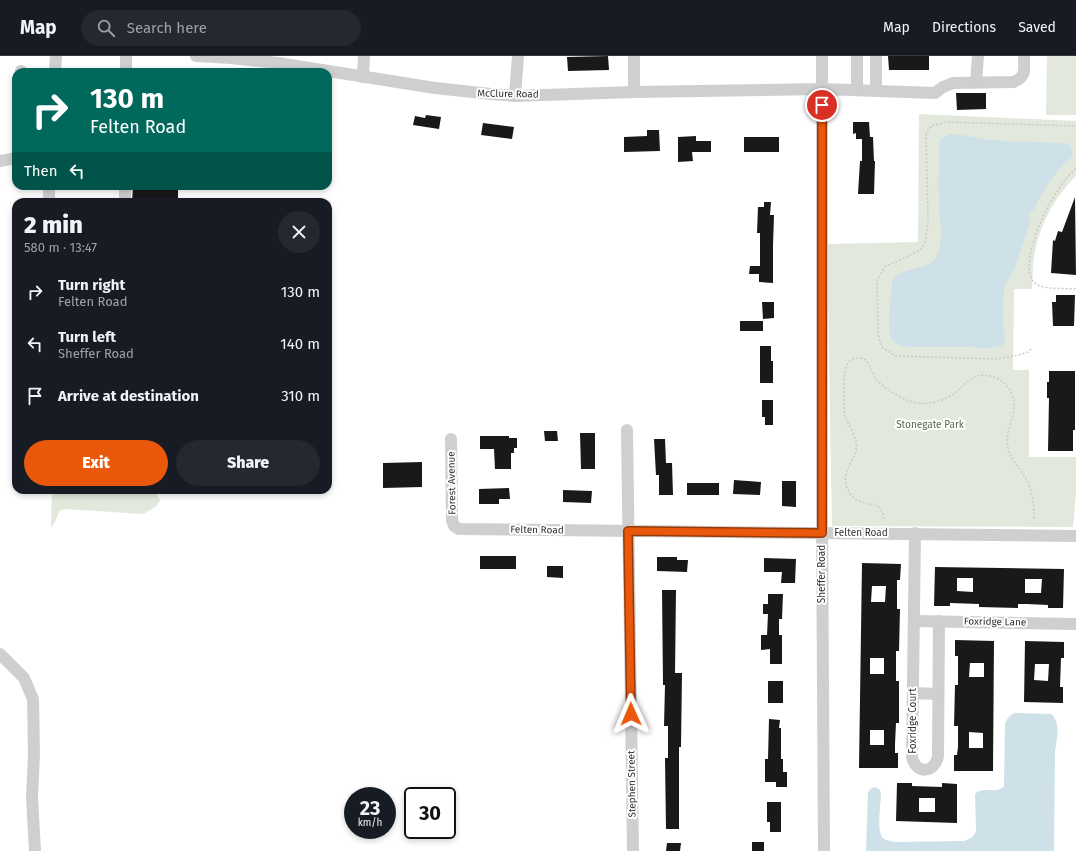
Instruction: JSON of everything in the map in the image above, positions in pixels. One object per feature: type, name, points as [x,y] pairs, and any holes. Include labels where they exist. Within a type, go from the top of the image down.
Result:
[{"type":"street","points":[[55,68],[56,56]]},
{"type":"street","points":[[126,56],[126,68]]},
{"type":"street","name":"McClure Road","points":[[196,56],[236,57],[308,68]]},
{"type":"street","points":[[363,77],[364,56]]},
{"type":"street","points":[[515,96],[518,56]]},
{"type":"street","points":[[634,56],[634,92]]},
{"type":"street","name":"Sheffer Road","points":[[822,56],[824,851]]},
{"type":"street","points":[[857,56],[857,90]]},
{"type":"street","points":[[876,56],[876,91]]},
{"type":"street","points":[[976,82],[978,56]]},
{"type":"street","name":"McClure Road","points":[[332,72],[464,92],[515,96],[634,92],[822,89],[935,93],[943,87],[953,83],[1013,82],[1019,80],[1024,74],[1024,56]]},
{"type":"street","points":[[0,161],[12,159]]},
{"type":"street","name":"Stephen Street","points":[[627,430],[633,851]]},
{"type":"street","name":"Forest Avenue","points":[[451,439],[452,520],[454,526]]},
{"type":"street","name":"Felten Road","points":[[454,526],[460,529],[1076,536]]},
{"type":"street","name":"Foxridge Court","points":[[915,533],[912,757],[913,763],[917,768],[923,770],[933,766],[937,761],[939,621]]},
{"type":"street","name":"Foxridge Lane","points":[[914,621],[1076,624]]},
{"type":"street","points":[[0,654],[24,678],[33,699],[34,754],[32,797],[35,851]]},
{"type":"street","points":[[913,693],[938,694]]},
{"type":"path","points":[[1031,349],[1019,356],[996,359],[896,356],[883,348],[880,342],[878,333],[877,282],[886,266],[919,251],[926,244],[928,222],[926,134],[931,126],[946,122],[1076,126]]},
{"type":"path","points":[[1076,168],[1071,172],[1056,193],[1043,216],[1032,246],[1030,271],[1031,278],[1036,284],[1046,287],[1076,289]]},
{"type":"path","points":[[884,519],[883,512],[878,506],[856,501],[848,490],[845,482],[845,476],[854,456],[856,443],[845,415],[844,372],[848,361],[854,358],[864,359],[868,362],[872,374],[882,385],[903,398],[919,403],[937,402],[945,399],[954,394],[974,377],[995,377],[1002,381],[1008,388],[1014,402],[1015,412],[1008,430],[1008,448],[1011,458],[1024,476],[1032,493],[1034,501],[1034,520]]},
{"type":"green space","points":[[1047,56],[1076,56],[1076,115],[1046,115]]},
{"type":"green space","name":"Stonegate Park","points":[[919,114],[1076,121],[1076,176],[1054,203],[1043,224],[1034,258],[1032,289],[1014,289],[1013,370],[1029,370],[1029,457],[1076,457],[1076,494],[1073,527],[832,526],[827,244],[918,242]]},
{"type":"green space","points":[[52,494],[157,494],[160,500],[155,507],[143,514],[66,509],[61,510],[51,527]]},
{"type":"shaded area","points":[[951,134],[991,140],[1066,143],[1071,147],[1072,151],[1072,157],[1066,162],[1045,188],[1034,210],[1030,212],[1030,222],[1021,250],[1014,270],[1004,289],[1003,327],[1006,339],[1003,345],[987,349],[972,347],[906,347],[895,343],[891,338],[890,333],[889,318],[892,281],[900,273],[922,267],[932,262],[939,250],[941,235],[939,208],[939,145],[940,139]]},
{"type":"shaded area","points":[[1015,713],[1051,714],[1056,721],[1058,731],[1055,751],[1054,851],[866,851],[868,792],[872,788],[876,787],[880,790],[881,794],[879,817],[880,830],[881,835],[886,840],[895,842],[964,841],[970,839],[976,831],[975,794],[982,790],[998,790],[1004,786],[1005,724],[1008,717]]},
{"type":"building","points":[[608,56],[609,70],[568,71],[567,57]]},
{"type":"building","points":[[888,56],[929,56],[929,70],[889,70]]},
{"type":"building","points":[[956,93],[986,93],[986,109],[957,110]]},
{"type":"building","points":[[426,115],[441,117],[439,129],[413,125],[415,116],[425,118]]},
{"type":"building","points":[[853,122],[869,122],[870,137],[873,137],[875,161],[874,194],[858,194],[860,161],[862,161],[862,139],[856,139],[856,133],[853,134]]},
{"type":"building","points":[[483,123],[514,127],[512,139],[481,135]]},
{"type":"building","points":[[647,130],[659,130],[660,151],[624,152],[624,137],[647,136]]},
{"type":"building","points":[[696,136],[696,141],[711,141],[711,152],[692,152],[693,161],[678,162],[678,137]]},
{"type":"building","points":[[744,137],[779,137],[779,152],[744,152]]},
{"type":"building","points":[[133,190],[178,190],[178,198],[132,198]]},
{"type":"building","points":[[1075,197],[1076,275],[1051,273],[1053,240],[1055,241],[1058,231],[1062,232]]},
{"type":"building","points":[[764,202],[771,202],[770,215],[774,215],[773,283],[759,282],[759,274],[749,274],[750,266],[760,266],[760,233],[757,233],[758,207],[764,207]]},
{"type":"building","points":[[1056,295],[1075,295],[1074,326],[1053,326],[1052,302],[1056,302]]},
{"type":"building","points":[[762,302],[774,302],[774,318],[763,319]]},
{"type":"building","points":[[740,321],[763,321],[763,331],[740,331]]},
{"type":"building","points":[[760,346],[771,346],[773,383],[760,383]]},
{"type":"building","points":[[1049,371],[1075,371],[1075,430],[1073,430],[1073,451],[1048,451],[1049,398],[1047,398],[1047,382],[1049,382]]},
{"type":"building","points":[[762,400],[773,400],[773,425],[765,425],[765,417],[762,417]]},
{"type":"building","points":[[544,431],[557,431],[558,441],[545,441]]},
{"type":"building","points":[[580,433],[595,433],[595,469],[581,469]]},
{"type":"building","points":[[480,436],[509,436],[509,438],[517,438],[517,448],[514,448],[514,453],[511,453],[511,469],[495,469],[494,449],[480,449]]},
{"type":"building","points":[[654,439],[665,439],[666,463],[672,463],[673,495],[659,495],[659,475],[656,475]]},
{"type":"building","points":[[422,462],[422,487],[383,488],[383,463]]},
{"type":"building","points":[[734,480],[761,482],[760,495],[733,494]]},
{"type":"building","points":[[782,481],[796,481],[796,507],[782,506]]},
{"type":"building","points":[[687,483],[719,483],[719,495],[687,495]]},
{"type":"building","points":[[509,488],[510,499],[499,499],[499,504],[479,504],[479,489]]},
{"type":"building","points":[[563,490],[592,491],[591,503],[563,502]]},
{"type":"building","points":[[480,556],[516,556],[516,569],[480,569]]},
{"type":"building","points":[[657,557],[677,557],[677,560],[688,560],[687,572],[657,571]]},
{"type":"building","points":[[764,558],[796,559],[795,583],[781,583],[782,572],[764,572]]},
{"type":"building","points":[[862,563],[901,564],[900,580],[897,580],[897,609],[900,609],[899,651],[896,651],[896,681],[899,681],[899,723],[896,723],[895,753],[898,753],[898,768],[859,768]],"holes":[[[872,586],[886,586],[885,602],[871,602]],[[870,658],[884,658],[884,674],[870,674]],[[870,730],[884,730],[884,745],[870,745]]]},
{"type":"building","points":[[547,566],[563,566],[563,578],[547,577]]},
{"type":"building","points":[[935,567],[1064,569],[1063,608],[1048,608],[1048,605],[1027,604],[1018,604],[1018,608],[979,607],[979,604],[950,603],[950,606],[934,606]],"holes":[[[957,578],[973,578],[973,592],[957,591]],[[1025,579],[1042,579],[1041,593],[1025,593]]]},
{"type":"building","points":[[662,590],[676,590],[675,673],[682,673],[681,747],[679,747],[679,829],[666,829],[665,758],[668,758],[668,726],[664,726],[665,685],[663,685]]},
{"type":"building","points":[[768,594],[783,594],[782,619],[779,619],[779,635],[782,635],[782,664],[770,664],[770,649],[761,650],[761,635],[767,635],[768,614],[763,614],[763,604],[768,604]]},
{"type":"building","points":[[955,640],[994,641],[993,771],[954,771],[954,755],[957,755],[958,747],[958,726],[954,726],[955,685],[958,685],[958,656],[955,656]],"holes":[[[970,663],[984,663],[984,677],[969,677]],[[969,732],[983,733],[983,748],[969,748]]]},
{"type":"building","points":[[1025,641],[1064,642],[1064,658],[1061,658],[1060,687],[1063,687],[1063,703],[1024,702]],"holes":[[[1035,664],[1049,664],[1048,681],[1034,680]]]},
{"type":"building","points":[[768,681],[783,681],[783,703],[768,703]]},
{"type":"building","points":[[769,719],[780,720],[779,728],[781,728],[781,759],[783,759],[783,772],[787,772],[787,787],[776,787],[776,782],[765,782],[765,759],[768,759]]},
{"type":"building","points":[[897,783],[912,783],[912,786],[942,787],[942,783],[957,784],[957,823],[896,821]],"holes":[[[919,798],[935,798],[935,812],[919,812]]]},
{"type":"building","points":[[767,802],[781,802],[781,832],[770,832],[770,822],[767,822]]},
{"type":"building","points":[[752,842],[764,842],[764,851],[752,851]]},
{"type":"building","points":[[667,843],[681,843],[680,851],[666,851]]},
{"type":"route","points":[[631,714],[628,531],[822,533],[822,105]]}]
